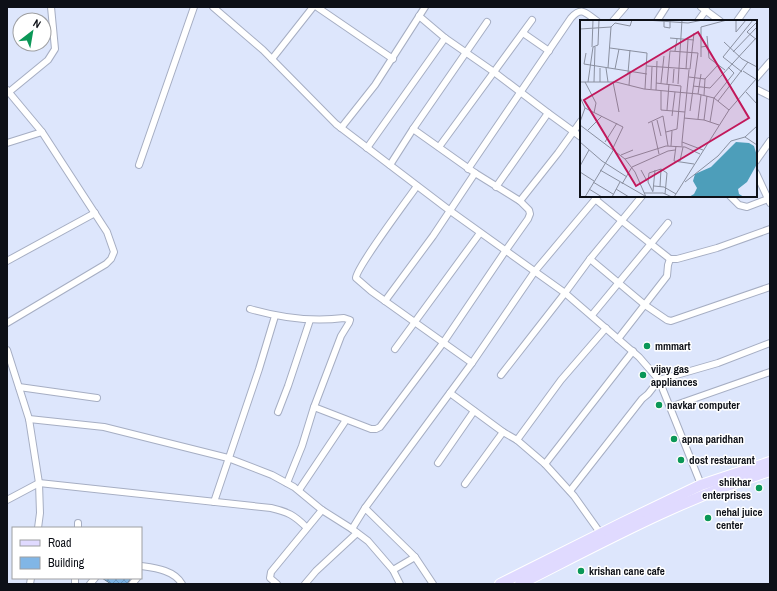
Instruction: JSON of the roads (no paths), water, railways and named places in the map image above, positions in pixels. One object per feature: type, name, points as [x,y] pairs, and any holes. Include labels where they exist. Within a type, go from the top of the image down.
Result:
[{"type":"main road","points":[[500,584],[601,534],[770,462]]},
{"type":"main road","points":[[520,584],[638,525],[703,490],[770,471]]},
{"type":"street","points":[[7,323],[110,261],[114,252],[107,232],[42,132],[8,91],[48,60],[55,49],[51,7]]},
{"type":"street","points":[[139,165],[194,7]]},
{"type":"street","points":[[213,7],[272,59],[341,128],[449,210],[565,293],[639,357],[659,380],[703,490]]},
{"type":"street","points":[[272,59],[313,7]]},
{"type":"street","points":[[317,7],[392,59]]},
{"type":"street","points":[[341,128],[376,84],[425,7]]},
{"type":"street","points":[[614,20],[625,7]]},
{"type":"street","points":[[658,20],[666,7]]},
{"type":"street","points":[[738,20],[747,7]]},
{"type":"street","points":[[698,20],[703,9],[719,20]]},
{"type":"street","points":[[468,169],[557,37],[577,11],[585,12],[596,20]]},
{"type":"street","points":[[419,16],[444,38],[494,72],[580,136]]},
{"type":"street","points":[[439,147],[532,20]]},
{"type":"street","points":[[390,165],[465,52],[487,22]]},
{"type":"street","points":[[523,32],[549,51]]},
{"type":"street","points":[[367,148],[444,38]]},
{"type":"street","points":[[757,77],[770,62]]},
{"type":"street","points":[[757,90],[770,96]]},
{"type":"street","points":[[496,186],[548,113]]},
{"type":"street","points":[[520,201],[580,122]]},
{"type":"street","points":[[314,407],[371,429],[376,429],[380,426],[443,343],[530,214],[529,210],[520,201],[468,169],[413,129]]},
{"type":"street","points":[[7,143],[42,132]]},
{"type":"street","points":[[757,160],[770,141]]},
{"type":"street","points":[[385,301],[433,236],[475,173]]},
{"type":"street","points":[[731,197],[739,205],[747,207],[769,201],[757,175]]},
{"type":"street","points":[[417,186],[364,261],[356,275],[356,278],[360,283],[472,363]]},
{"type":"street","points":[[305,584],[355,531],[365,508],[472,363],[535,271],[596,197],[622,221],[670,259],[677,259],[717,248],[770,229]]},
{"type":"street","points":[[501,375],[565,293],[590,258],[641,197]]},
{"type":"street","points":[[7,261],[95,213]]},
{"type":"street","points":[[592,315],[620,283],[668,223]]},
{"type":"street","points":[[395,349],[480,232]]},
{"type":"street","points":[[590,258],[645,305],[666,320],[672,321],[770,287]]},
{"type":"street","points":[[618,339],[667,276],[670,259]]},
{"type":"street","points":[[250,309],[275,316],[310,320],[344,318],[350,320],[341,336],[314,407],[302,446],[287,483]]},
{"type":"street","points":[[214,502],[275,316]]},
{"type":"street","points":[[278,412],[310,320]]},
{"type":"street","points":[[517,440],[561,380],[606,328]]},
{"type":"street","points":[[570,491],[642,399],[659,380],[718,363],[770,343]]},
{"type":"street","points":[[7,350],[29,419],[39,483],[40,513],[38,527]]},
{"type":"street","points":[[545,464],[632,351]]},
{"type":"street","points":[[670,407],[770,372]]},
{"type":"street","points":[[20,387],[97,398]]},
{"type":"street","points":[[450,392],[503,432],[517,440],[545,464],[570,491],[601,534]]},
{"type":"street","points":[[438,463],[474,411]]},
{"type":"street","points":[[29,419],[104,427],[228,458],[261,470],[299,490],[322,510],[368,541],[393,570],[400,584]]},
{"type":"street","points":[[299,490],[346,420]]},
{"type":"street","points":[[465,484],[503,432]]},
{"type":"street","points":[[7,500],[39,483],[272,508],[286,511],[306,527]]},
{"type":"street","points":[[365,508],[415,557],[433,584]]},
{"type":"street","points":[[277,584],[270,578],[271,572],[306,527],[322,510]]},
{"type":"street","points":[[393,570],[415,557]]},
{"type":"street","points":[[143,566],[164,570],[179,582]]},
{"type":"place","name":"mmmart","points":[[647,346]]},
{"type":"place","name":"vijay gas appliances","points":[[643,375]]},
{"type":"place","name":"navkar computer","points":[[659,405]]},
{"type":"place","name":"apna paridhan","points":[[674,439]]},
{"type":"place","name":"dost restaurant","points":[[681,460]]},
{"type":"place","name":"shikhar enterprises","points":[[759,488]]},
{"type":"place","name":"nehal juice center","points":[[708,518]]},
{"type":"place","name":"krishan cane cafe","points":[[581,571]]}]
